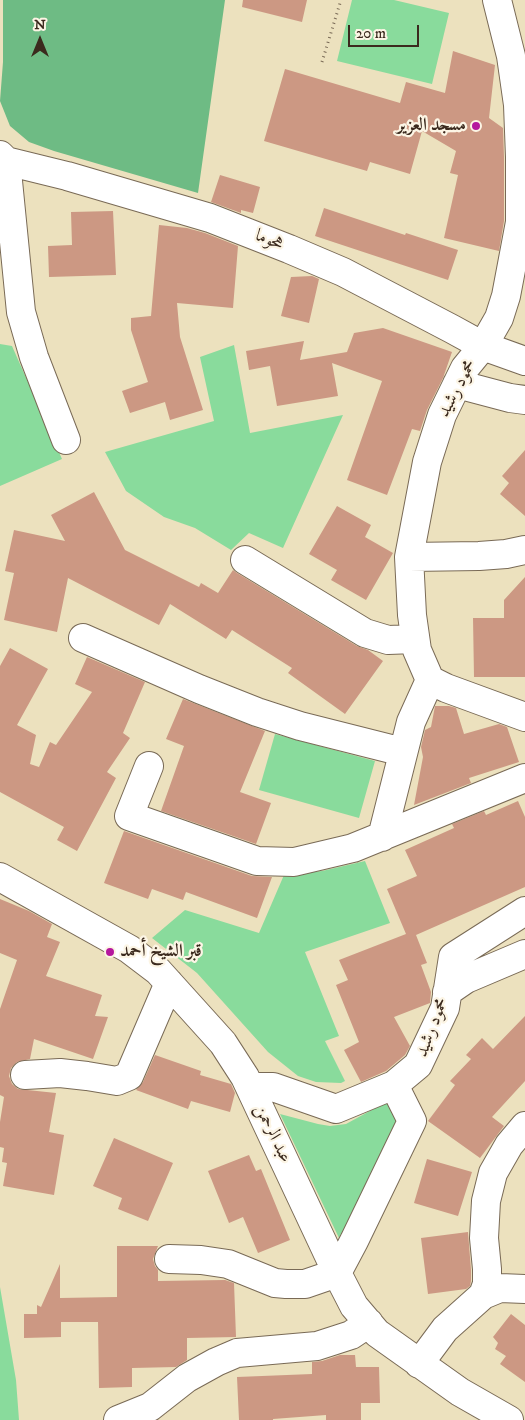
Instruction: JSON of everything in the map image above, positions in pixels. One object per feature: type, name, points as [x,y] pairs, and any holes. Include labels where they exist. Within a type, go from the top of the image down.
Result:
[{"type":"street","name":"محمود رشيد","points":[[430,680],[416,650],[409,557],[427,462],[442,416],[465,368],[483,346],[499,318],[506,296],[522,223],[518,105],[511,56],[497,0]]},
{"type":"street","points":[[3,158],[10,317],[34,357],[66,440]]},
{"type":"street","name":"هحوما","points":[[3,158],[210,218],[343,272],[483,346],[525,360]]},
{"type":"street","points":[[457,384],[525,400]]},
{"type":"street","points":[[409,557],[479,556],[506,554],[525,550]]},
{"type":"street","points":[[244,560],[365,634],[388,640],[415,639]]},
{"type":"street","points":[[83,638],[199,689],[257,712],[300,726],[403,752]]},
{"type":"street","points":[[382,837],[411,722],[430,680],[446,688],[525,717]]},
{"type":"street","points":[[149,766],[128,816],[257,861],[294,862],[354,848],[525,778]]},
{"type":"street","name":"عبد الرحمن","points":[[0,877],[129,950],[158,971],[223,1043],[245,1077],[354,1306],[377,1333],[460,1392],[508,1420]]},
{"type":"street","name":"محمود رشيد","points":[[250,1087],[273,1087],[336,1109],[394,1085],[418,1065],[444,1008],[453,957],[525,912]]},
{"type":"street","points":[[447,992],[466,980],[525,954]]},
{"type":"street","points":[[25,1075],[60,1073],[117,1081],[128,1076],[169,983]]},
{"type":"street","points":[[169,1260],[201,1260],[228,1264],[275,1283],[286,1284],[305,1284],[337,1272],[412,1121],[394,1085]]},
{"type":"street","points":[[483,1295],[487,1284],[484,1238],[486,1201],[494,1173],[509,1145],[525,1126]]},
{"type":"street","points":[[419,1364],[445,1329],[483,1295],[500,1288],[525,1289]]},
{"type":"street","points":[[118,1420],[150,1407],[187,1378],[216,1362],[237,1354],[317,1346],[351,1335],[369,1324]]},
{"type":"path","points":[[322,62],[340,0]]},
{"type":"green space","points":[[3,0],[225,0],[198,193],[54,151],[29,142],[10,126],[0,101],[3,62]]},
{"type":"green space","points":[[352,0],[394,0],[449,13],[432,84],[337,61]]},
{"type":"green space","points":[[0,344],[12,346],[62,459],[0,486]]},
{"type":"green space","points":[[234,345],[250,433],[343,415],[283,548],[249,533],[231,550],[195,528],[164,517],[126,491],[105,452],[214,421],[200,357]]},
{"type":"green space","points":[[275,734],[375,761],[359,818],[259,790]]},
{"type":"green space","points":[[365,861],[390,923],[305,952],[339,1036],[325,1041],[345,1081],[341,1083],[316,1082],[298,1076],[268,1052],[197,973],[152,938],[185,910],[259,933],[284,875],[322,871]]},
{"type":"green space","points":[[390,1100],[397,1117],[399,1130],[339,1238],[280,1114],[330,1126],[346,1124]]},
{"type":"green space","points":[[0,1287],[16,1380],[19,1420],[0,1420]]},
{"type":"building","points":[[243,0],[307,0],[302,22],[242,7]]},
{"type":"building","points":[[453,51],[495,65],[489,118],[503,128],[504,221],[499,251],[444,238],[458,175],[450,173],[456,151],[422,131],[410,174],[370,162],[367,171],[264,141],[285,69],[400,103],[406,82],[445,93]]},
{"type":"building","points":[[220,175],[260,187],[253,213],[241,210],[241,213],[211,202]]},
{"type":"building","points":[[324,208],[405,235],[406,233],[458,250],[448,280],[315,236]]},
{"type":"building","points":[[113,211],[116,275],[49,277],[48,246],[72,245],[71,212]]},
{"type":"building","points":[[159,225],[187,228],[238,246],[233,308],[177,303],[180,337],[203,410],[170,420],[165,402],[130,413],[122,391],[148,382],[131,330],[131,318],[151,316]]},
{"type":"building","points":[[312,276],[319,279],[309,323],[281,316],[291,277]]},
{"type":"building","points":[[383,328],[452,352],[420,431],[412,429],[387,495],[347,480],[382,381],[332,363],[338,396],[277,406],[270,366],[249,370],[246,351],[304,341],[300,360],[347,352],[354,333]]},
{"type":"building","points":[[525,450],[525,516],[500,494],[509,483],[502,476]]},
{"type":"building","points":[[94,492],[125,550],[199,587],[201,583],[218,593],[233,570],[357,646],[368,650],[383,661],[345,714],[288,673],[292,668],[232,630],[226,639],[170,604],[159,625],[68,578],[57,632],[4,620],[14,573],[5,571],[14,530],[65,541],[51,515]]},
{"type":"building","points":[[337,506],[371,525],[365,537],[393,553],[366,600],[331,580],[337,570],[309,554]]},
{"type":"building","points":[[525,577],[525,677],[474,677],[473,618],[504,618],[504,600]]},
{"type":"building","points":[[10,648],[48,669],[17,725],[36,735],[30,764],[39,767],[50,742],[56,745],[92,692],[75,684],[87,657],[145,682],[123,733],[130,738],[107,772],[116,778],[77,851],[57,840],[64,827],[0,792],[0,666]]},
{"type":"building","points":[[183,699],[265,731],[240,792],[271,803],[256,844],[161,811],[184,746],[166,739]]},
{"type":"building","points":[[435,706],[456,708],[464,734],[499,724],[507,727],[519,762],[469,778],[471,783],[414,805],[423,757],[421,747],[425,730],[431,727]]},
{"type":"building","points":[[518,801],[525,817],[525,887],[416,935],[427,963],[421,965],[431,992],[430,1003],[394,1017],[410,1046],[405,1055],[386,1071],[361,1082],[344,1050],[359,1042],[336,985],[348,980],[339,960],[406,934],[387,889],[417,876],[405,850],[454,828],[452,824],[484,811],[486,815]]},
{"type":"building","points":[[124,831],[252,876],[272,877],[257,918],[186,892],[183,900],[152,889],[148,899],[104,883]]},
{"type":"building","points":[[0,899],[29,911],[52,924],[47,937],[60,942],[46,976],[102,995],[95,1016],[108,1017],[93,1059],[34,1039],[30,1059],[17,1062],[11,1068],[9,1076],[12,1084],[18,1089],[56,1093],[49,1132],[64,1135],[54,1195],[3,1186],[7,1163],[2,1162],[4,1148],[0,1147],[0,1122],[4,1097],[0,1095],[0,1009],[17,960],[0,953]]},
{"type":"building","points":[[525,1016],[525,1081],[492,1117],[504,1126],[480,1158],[428,1121],[455,1085],[450,1081],[471,1059],[466,1055],[482,1038],[493,1049]]},
{"type":"building","points":[[155,1055],[201,1071],[200,1075],[231,1084],[235,1093],[230,1112],[191,1101],[188,1109],[136,1090],[143,1082]]},
{"type":"building","points":[[114,1138],[173,1163],[148,1221],[118,1209],[122,1198],[93,1186]]},
{"type":"building","points":[[249,1155],[256,1171],[261,1169],[290,1240],[258,1253],[243,1217],[229,1223],[208,1171]]},
{"type":"building","points":[[427,1159],[472,1172],[458,1216],[414,1203]]},
{"type":"building","points":[[468,1232],[471,1270],[470,1286],[466,1289],[428,1294],[421,1238]]},
{"type":"building","points":[[117,1246],[158,1246],[153,1259],[158,1270],[158,1281],[225,1280],[234,1283],[236,1337],[187,1338],[187,1360],[176,1367],[132,1368],[132,1387],[99,1388],[98,1322],[61,1322],[61,1337],[24,1338],[24,1314],[37,1314],[37,1305],[41,1307],[60,1264],[60,1298],[117,1297]]},
{"type":"building","points":[[511,1314],[525,1325],[525,1382],[500,1364],[506,1356],[495,1349],[498,1343],[493,1337]]},
{"type":"building","points":[[340,1355],[355,1355],[356,1367],[379,1367],[380,1403],[361,1403],[361,1420],[326,1420],[326,1415],[273,1420],[239,1420],[237,1377],[312,1374],[312,1362]]},
{"type":"place","name":"مسجد العزير","points":[[476,126]]},
{"type":"place","name":"قبر الشيخ أحمد","points":[[110,952]]}]
